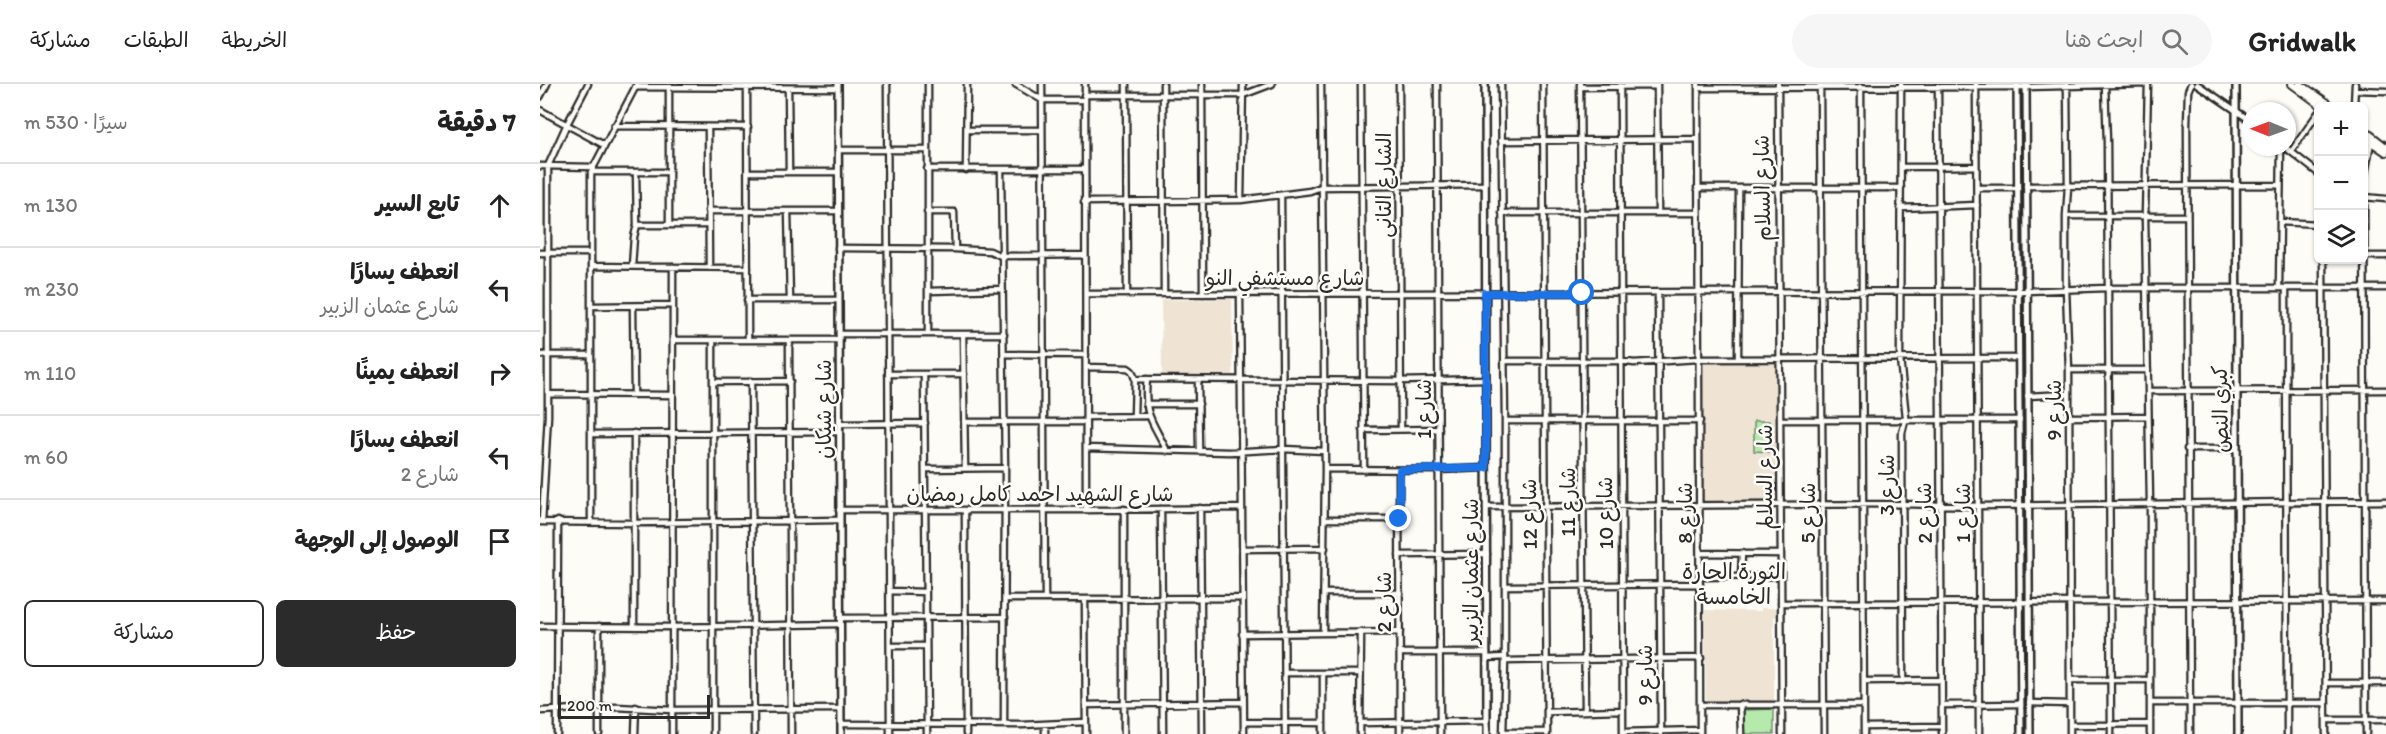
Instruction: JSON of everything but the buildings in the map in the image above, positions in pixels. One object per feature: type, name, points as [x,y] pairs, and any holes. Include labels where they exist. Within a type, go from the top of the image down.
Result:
[{"type":"main road","points":[[2292,84],[2317,102]]},
{"type":"main road","points":[[2300,84],[2326,102]]},
{"type":"main road","points":[[2368,133],[2386,147]]},
{"type":"main road","points":[[2368,140],[2386,153]]},
{"type":"street","points":[[540,97],[547,84]]},
{"type":"street","points":[[588,84],[548,166],[548,416],[541,522],[839,520]]},
{"type":"street","points":[[887,84],[890,734]]},
{"type":"street","points":[[928,84],[928,333]]},
{"type":"street","points":[[966,170],[967,84]]},
{"type":"street","points":[[1015,84],[1042,100],[1126,95],[1243,95],[1272,84]]},
{"type":"street","points":[[1042,84],[1045,598]]},
{"type":"street","points":[[1085,84],[1086,510]]},
{"type":"street","points":[[1126,84],[1127,294]]},
{"type":"street","points":[[1163,84],[1164,294]]},
{"type":"street","points":[[1202,84],[1203,294]]},
{"type":"street","points":[[1241,200],[1243,84]]},
{"type":"street","points":[[1321,84],[1325,469],[1323,633]]},
{"type":"street","points":[[1361,84],[1364,470]]},
{"type":"street","name":"الشارع التانى","points":[[1399,84],[1401,429]]},
{"type":"street","name":"شارع 1","points":[[1437,84],[1441,555],[1440,734]]},
{"type":"street","name":"شارع عثمان الزبير","points":[[1485,84],[1487,734]]},
{"type":"street","points":[[1501,84],[1505,421],[1503,733],[1547,733]]},
{"type":"street","name":"شارع 12","points":[[1543,84],[1547,733]]},
{"type":"street","points":[[2105,84],[2111,734]]},
{"type":"street","points":[[1698,86],[2148,84],[2145,216],[2150,503],[2150,734]]},
{"type":"street","points":[[2190,734],[2187,101],[2191,84]]},
{"type":"street","points":[[2197,84],[2242,114]]},
{"type":"street","name":"كبري النص","points":[[2236,84],[2235,390],[2238,734]]},
{"type":"street","points":[[1580,85],[1657,85],[1658,213]]},
{"type":"street","name":"شارع 11","points":[[1580,85],[1585,711]]},
{"type":"street","name":"شارع 9","points":[[2067,85],[2066,289],[2069,370],[2070,734]]},
{"type":"street","points":[[591,521],[592,169],[636,86],[788,88],[838,86]]},
{"type":"street","points":[[747,86],[748,340]]},
{"type":"street","name":"شارع شيكان","points":[[838,86],[841,734]]},
{"type":"street","name":"شارع 10","points":[[1620,86],[1623,733]]},
{"type":"street","name":"شارع 8","points":[[1698,86],[1700,732]]},
{"type":"street","name":"شارع السلام","points":[[1778,86],[1780,292]]},
{"type":"street","name":"شارع 5","points":[[1820,86],[1824,734]]},
{"type":"street","points":[[1861,86],[1864,734]]},
{"type":"street","name":"شارع 3","points":[[1901,86],[1900,359],[1906,417],[1904,420],[1902,504],[1903,681]]},
{"type":"street","name":"شارع 2","points":[[1938,86],[1942,734]]},
{"type":"street","name":"شارع 1","points":[[1976,86],[1979,734]]},
{"type":"street","points":[[2017,86],[2021,734]]},
{"type":"street","points":[[2026,86],[2030,734]]},
{"type":"street","points":[[669,87],[669,225]]},
{"type":"street","points":[[2354,102],[2355,87],[2386,91]]},
{"type":"street","points":[[788,88],[789,172]]},
{"type":"street","points":[[540,110],[604,145]]},
{"type":"street","points":[[2296,145],[2314,120]]},
{"type":"street","points":[[615,126],[748,127]]},
{"type":"street","points":[[708,127],[709,267]]},
{"type":"street","points":[[966,130],[1041,130]]},
{"type":"street","points":[[1501,141],[1698,139]]},
{"type":"street","points":[[2368,157],[2371,142]]},
{"type":"street","points":[[838,150],[927,150]]},
{"type":"street","points":[[2278,287],[2282,156]]},
{"type":"street","points":[[2296,156],[2314,169]]},
{"type":"street","points":[[540,166],[669,172]]},
{"type":"street","points":[[1901,167],[1976,166]]},
{"type":"street","points":[[927,169],[1042,171],[1084,169]]},
{"type":"street","points":[[1001,170],[1005,422],[1005,724]]},
{"type":"street","points":[[632,266],[637,225],[636,172]]},
{"type":"street","points":[[749,172],[838,172]]},
{"type":"street","points":[[2026,186],[2280,184]]},
{"type":"street","points":[[1084,202],[1241,200],[1281,196],[1321,187],[1485,185]]},
{"type":"street","points":[[1697,188],[1901,188]]},
{"type":"street","points":[[1977,188],[2018,188]]},
{"type":"street","points":[[1738,359],[1739,189]]},
{"type":"street","points":[[1281,196],[1285,734]]},
{"type":"street","points":[[2368,197],[2386,199]]},
{"type":"street","points":[[1901,208],[1977,205]]},
{"type":"street","points":[[708,211],[838,211]]},
{"type":"street","points":[[788,211],[790,300]]},
{"type":"street","points":[[927,212],[954,212],[955,249]]},
{"type":"street","points":[[1502,213],[1698,213]]},
{"type":"street","points":[[2066,216],[2187,216]]},
{"type":"street","points":[[2280,222],[2314,224]]},
{"type":"street","points":[[637,225],[708,225]]},
{"type":"street","points":[[838,248],[955,249],[990,251],[1001,256],[1085,255]]},
{"type":"street","points":[[540,253],[591,253]]},
{"type":"street","points":[[2368,256],[2386,256]]},
{"type":"street","points":[[2323,264],[2326,734]]},
{"type":"street","points":[[2365,264],[2366,734]]},
{"type":"street","points":[[591,266],[748,268]]},
{"type":"street","points":[[672,734],[673,267]]},
{"type":"street","points":[[2286,288],[2287,734]]},
{"type":"street","name":"شارع مستشفي النو","points":[[1086,294],[2386,288]]},
{"type":"street","points":[[929,291],[1002,289]]},
{"type":"street","name":"شارع 9","points":[[1658,292],[1661,507],[1660,733]]},
{"type":"street","name":"شارع السلالم","points":[[1780,292],[1782,734]]},
{"type":"street","points":[[1240,294],[1244,734]]},
{"type":"street","points":[[747,300],[838,300]]},
{"type":"street","points":[[591,306],[673,305]]},
{"type":"street","points":[[633,306],[634,395]]},
{"type":"street","points":[[673,340],[789,340],[928,333],[1004,334]]},
{"type":"street","points":[[963,334],[964,468]]},
{"type":"street","points":[[713,340],[713,734]]},
{"type":"street","points":[[789,340],[791,734]]},
{"type":"street","points":[[1004,354],[1086,355]]},
{"type":"street","points":[[540,355],[591,355]]},
{"type":"street","points":[[1504,362],[1620,361],[1634,363],[1698,359],[2019,358]]},
{"type":"street","points":[[1086,367],[1132,370],[1135,379],[1134,416]]},
{"type":"street","points":[[2069,370],[2148,370]]},
{"type":"street","points":[[888,374],[964,374]]},
{"type":"street","points":[[924,374],[927,734]]},
{"type":"street","points":[[1135,379],[1439,381],[1486,379]]},
{"type":"street","points":[[1147,379],[1148,416],[1167,451]]},
{"type":"street","points":[[1198,380],[1199,451]]},
{"type":"street","points":[[751,381],[754,734]]},
{"type":"street","points":[[713,382],[790,381]]},
{"type":"street","points":[[2148,391],[2386,390]]},
{"type":"street","points":[[548,394],[673,396]]},
{"type":"street","points":[[2027,396],[2069,394]]},
{"type":"street","points":[[1146,404],[1199,404]]},
{"type":"street","points":[[540,416],[548,416]]},
{"type":"street","points":[[964,422],[1044,422],[1148,416]]},
{"type":"street","points":[[2069,417],[2148,416]]},
{"type":"street","points":[[1780,420],[2020,420]]},
{"type":"street","points":[[1505,421],[1545,423],[1700,421]]},
{"type":"street","points":[[839,424],[925,423]]},
{"type":"street","points":[[1363,430],[1439,429]]},
{"type":"street","points":[[591,434],[839,432]]},
{"type":"street","points":[[634,434],[634,626]]},
{"type":"street","points":[[1086,448],[1240,452],[1284,449],[1324,451]]},
{"type":"street","points":[[2187,449],[2237,449]]},
{"type":"street","points":[[926,469],[1005,468]]},
{"type":"street","points":[[1325,469],[1486,468]]},
{"type":"street","name":"شارع 2","points":[[1400,470],[1400,734]]},
{"type":"street","points":[[1486,507],[1902,504],[1979,506],[2386,501]]},
{"type":"street","points":[[1200,508],[1202,734]]},
{"type":"street","name":"شارع الشهيد احمد كامل رمضان","points":[[839,510],[1241,508]]},
{"type":"street","points":[[1161,509],[1163,734]]},
{"type":"street","points":[[965,510],[966,734]]},
{"type":"street","points":[[1124,510],[1124,734]]},
{"type":"street","points":[[1325,519],[1399,519]]},
{"type":"street","points":[[557,734],[558,521]]},
{"type":"street","points":[[1242,549],[1325,548]]},
{"type":"street","points":[[1700,553],[1781,554]]},
{"type":"street","points":[[1741,576],[1742,553]]},
{"type":"street","points":[[1400,555],[1487,554]]},
{"type":"street","points":[[1700,577],[1781,576]]},
{"type":"street","points":[[1505,586],[1700,584]]},
{"type":"street","points":[[890,591],[926,592]]},
{"type":"street","points":[[1324,593],[1400,592]]},
{"type":"street","points":[[1005,599],[1242,598]]},
{"type":"street","points":[[1085,599],[1086,734]]},
{"type":"street","points":[[1781,603],[2386,601]]},
{"type":"street","points":[[540,626],[753,626],[890,617],[1005,617]]},
{"type":"street","points":[[599,626],[599,734]]},
{"type":"street","points":[[1360,734],[1361,632]]},
{"type":"street","points":[[1242,634],[1400,632]]},
{"type":"street","points":[[890,646],[926,646]]},
{"type":"street","points":[[1400,653],[1487,655],[1505,659],[1546,661],[1701,658]]},
{"type":"street","points":[[1285,673],[1360,673]]},
{"type":"street","points":[[1323,673],[1323,734]]},
{"type":"street","points":[[1864,681],[1941,680]]},
{"type":"street","points":[[2070,680],[2150,680]]},
{"type":"street","points":[[2326,682],[2386,683]]},
{"type":"street","points":[[1086,705],[1243,702]]},
{"type":"street","points":[[2029,703],[2070,704]]},
{"type":"street","points":[[2150,703],[2326,703]]},
{"type":"street","points":[[1740,704],[1741,734]]},
{"type":"street","points":[[1942,705],[2021,704]]},
{"type":"street","points":[[1701,705],[1864,705]]},
{"type":"street","points":[[540,711],[636,707],[713,711],[841,710]]},
{"type":"street","points":[[635,734],[636,707]]},
{"type":"street","points":[[1547,712],[1622,710]]},
{"type":"street","points":[[2326,720],[2386,720]]},
{"type":"street","points":[[1360,723],[1487,721]]},
{"type":"street","points":[[841,724],[1086,722]]},
{"type":"street","points":[[1244,722],[1323,723]]},
{"type":"street","points":[[1045,724],[1045,734]]},
{"type":"street","points":[[2070,725],[2150,724]]},
{"type":"street","points":[[1864,727],[1942,726]]},
{"type":"street","points":[[1904,727],[1904,734]]},
{"type":"street","points":[[1623,733],[1700,732]]},
{"type":"shaded area","points":[[1232,299],[1233,377],[1162,378],[1161,300]]},
{"type":"shaded area","points":[[1776,360],[1777,501],[1702,501],[1701,361]]},
{"type":"shaded area","points":[[1761,608],[1777,608],[1777,616],[1774,617],[1774,702],[1706,702],[1705,610],[1761,611]]},
{"type":"green space","points":[[1754,421],[1769,421],[1769,452],[1754,451]]},
{"type":"green space","points":[[1774,709],[1774,734],[1744,734],[1744,710]]},
{"type":"district","name":"الثورة الحارة الخامسة","points":[[1734,584]]},
{"type":"route","points":[[1399,519],[1400,470],[1486,468],[1485,293],[1582,293]]}]
